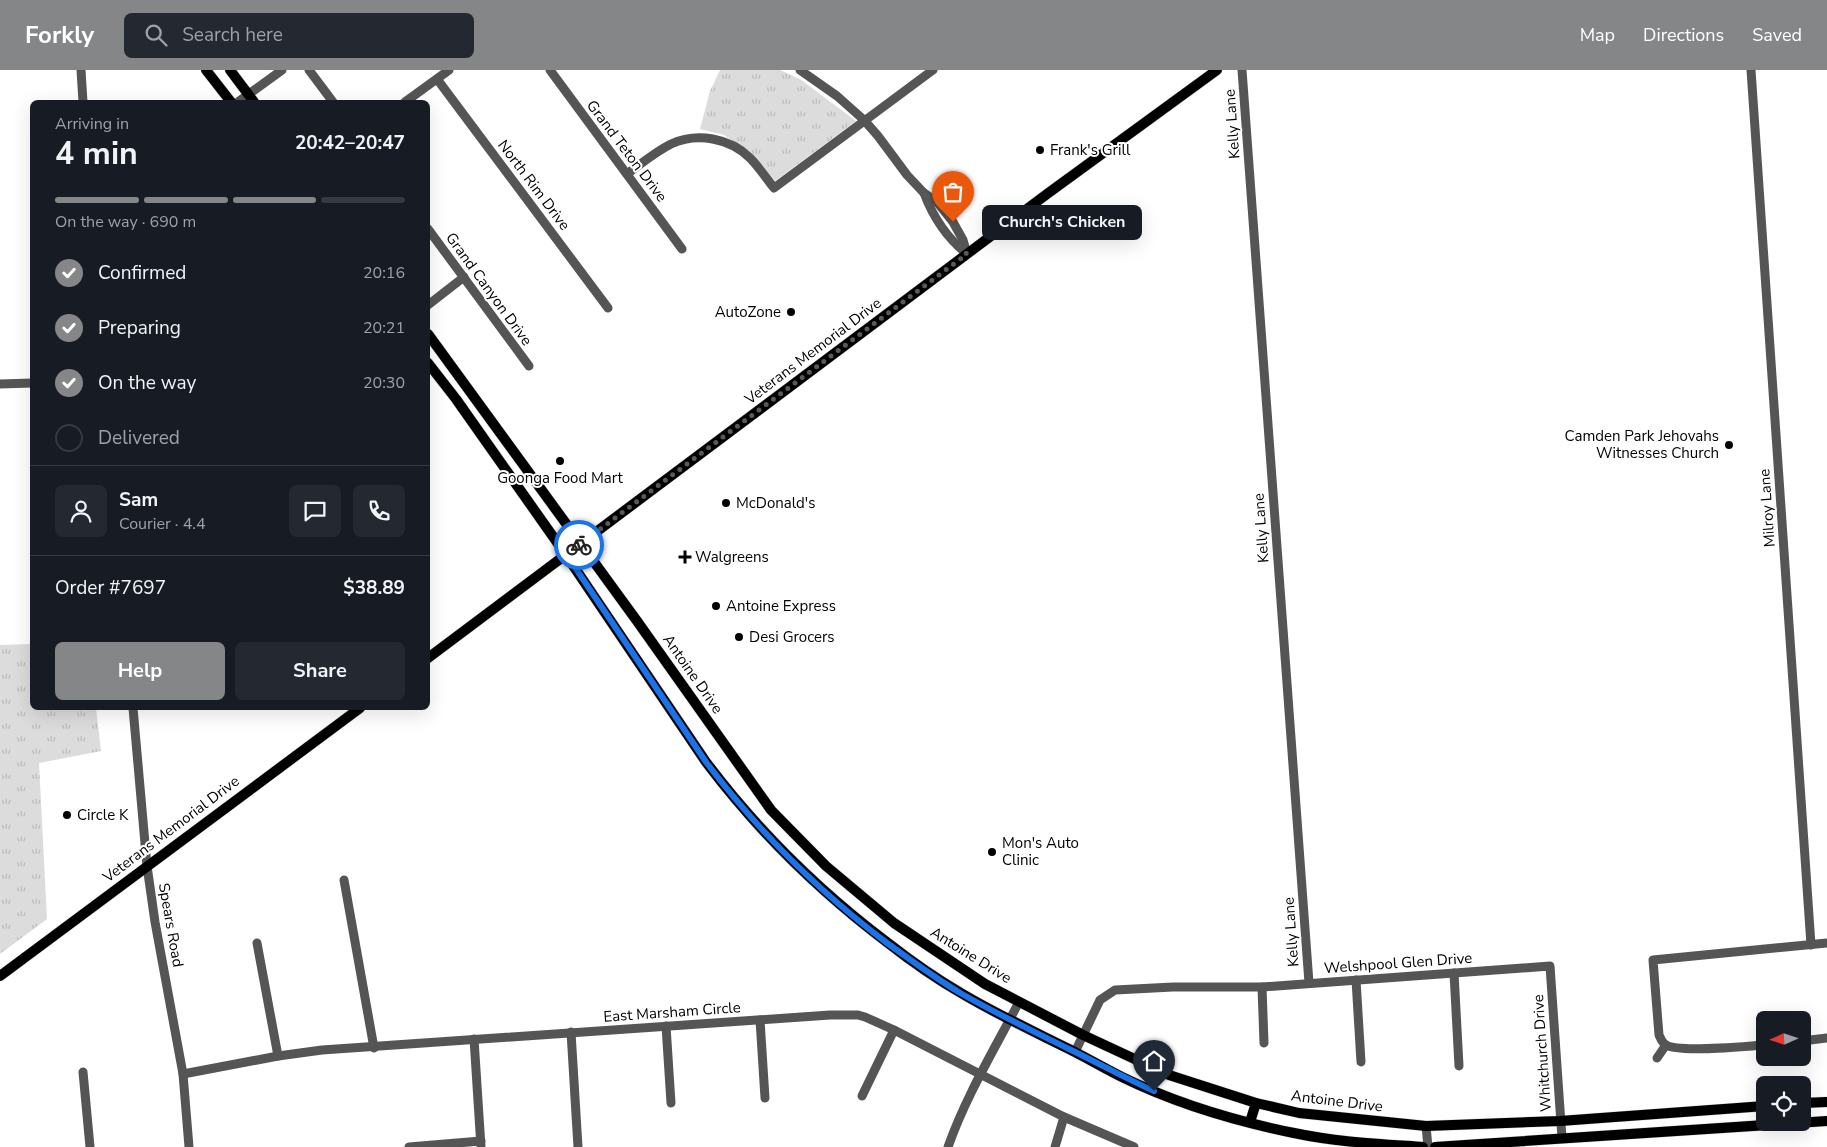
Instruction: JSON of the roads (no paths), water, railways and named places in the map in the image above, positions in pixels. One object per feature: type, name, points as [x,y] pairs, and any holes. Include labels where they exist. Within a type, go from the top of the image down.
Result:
[{"type":"main road","points":[[206,70],[229,100]]},
{"type":"main road","points":[[230,70],[251,98]]},
{"type":"main road","name":"Veterans Memorial Drive","points":[[430,656],[1085,165],[1217,70]]},
{"type":"main road","name":"Antoine Drive","points":[[430,337],[771,810],[826,866],[894,923],[985,984],[1083,1035],[1169,1075],[1256,1103],[1299,1113],[1426,1126],[1560,1121],[1756,1107]]},
{"type":"main road","points":[[430,366],[468,415],[566,554],[706,762],[729,792],[777,847],[833,900],[913,962],[961,993],[1010,1020],[1154,1091],[1189,1104],[1294,1133],[1424,1147]]},
{"type":"main road","points":[[468,415],[480,406]]},
{"type":"main road","name":"Veterans Memorial Drive","points":[[0,976],[357,710]]},
{"type":"main road","points":[[1811,1103],[1827,1102]]},
{"type":"main road","points":[[1250,1122],[1256,1103]]},
{"type":"main road","points":[[1707,1111],[1708,1130]]},
{"type":"main road","points":[[1435,1147],[1827,1122]]},
{"type":"street","points":[[81,70],[83,100]]},
{"type":"street","points":[[251,98],[282,70]]},
{"type":"street","points":[[309,70],[332,100]]},
{"type":"street","points":[[408,100],[449,70]]},
{"type":"street","name":"Grand Teton Drive","points":[[550,70],[682,249]]},
{"type":"street","points":[[800,70],[837,96],[864,120],[924,193],[930,209],[943,229],[955,244],[967,254]]},
{"type":"street","points":[[627,174],[670,144],[685,139],[700,138],[722,141],[737,148],[750,158],[774,188],[933,70]]},
{"type":"street","name":"Kelly Lane","points":[[1242,70],[1309,983]]},
{"type":"street","name":"Milroy Lane","points":[[1752,70],[1811,945]]},
{"type":"street","name":"North Rim Drive","points":[[437,79],[608,308]]},
{"type":"street","name":"Grand Canyon Drive","points":[[430,232],[529,366]]},
{"type":"street","points":[[430,304],[464,278]]},
{"type":"street","points":[[0,384],[30,382]]},
{"type":"street","name":"Spears Road","points":[[133,710],[147,866],[183,1074],[189,1147]]},
{"type":"street","points":[[344,880],[374,1048]]},
{"type":"street","points":[[257,943],[278,1056]]},
{"type":"street","points":[[1756,1045],[1679,1048],[1666,1045],[1661,1041],[1653,960],[1827,943]]},
{"type":"street","name":"Welshpool Glen Drive","points":[[1075,1052],[1100,1000],[1115,990],[1173,987],[1262,987],[1550,966]]},
{"type":"street","name":"Whitchurch Drive","points":[[1550,966],[1562,1138]]},
{"type":"street","points":[[1454,973],[1459,1066]]},
{"type":"street","points":[[1356,980],[1361,1062]]},
{"type":"street","points":[[1262,987],[1264,1043]]},
{"type":"street","points":[[948,1147],[980,1074],[1019,1002]]},
{"type":"street","name":"East Marsham Circle","points":[[183,1074],[278,1056],[322,1050],[374,1048],[474,1039],[830,1015],[858,1015],[894,1030],[1064,1117],[1134,1147]]},
{"type":"street","points":[[760,1020],[765,1098]]},
{"type":"street","points":[[666,1026],[671,1103]]},
{"type":"street","points":[[862,1096],[894,1030]]},
{"type":"street","points":[[571,1032],[578,1147]]},
{"type":"street","points":[[1811,1040],[1827,1038]]},
{"type":"street","points":[[409,1147],[481,1144],[474,1039]]},
{"type":"street","points":[[1657,1058],[1666,1045]]},
{"type":"street","points":[[83,1072],[90,1147]]},
{"type":"street","points":[[1055,1147],[1064,1117]]},
{"type":"street","points":[[1426,1126],[1428,1147]]},
{"type":"place","name":"Frank's Grill","points":[[1040,150]]},
{"type":"place","name":"Church's Chicken","points":[[953,222]]},
{"type":"place","name":"AutoZone","points":[[791,312]]},
{"type":"place","name":"Camden Park Jehovahs Witnesses Church","points":[[1729,445]]},
{"type":"place","name":"Goonga Food Mart","points":[[560,461]]},
{"type":"place","name":"McDonald's","points":[[726,503]]},
{"type":"place","name":"Walgreens","points":[[685,557]]},
{"type":"place","name":"Antoine Express","points":[[716,606]]},
{"type":"place","name":"Desi Grocers","points":[[739,637]]},
{"type":"place","name":"Circle K","points":[[67,815]]},
{"type":"place","name":"Mon's Auto Clinic","points":[[992,852]]}]
